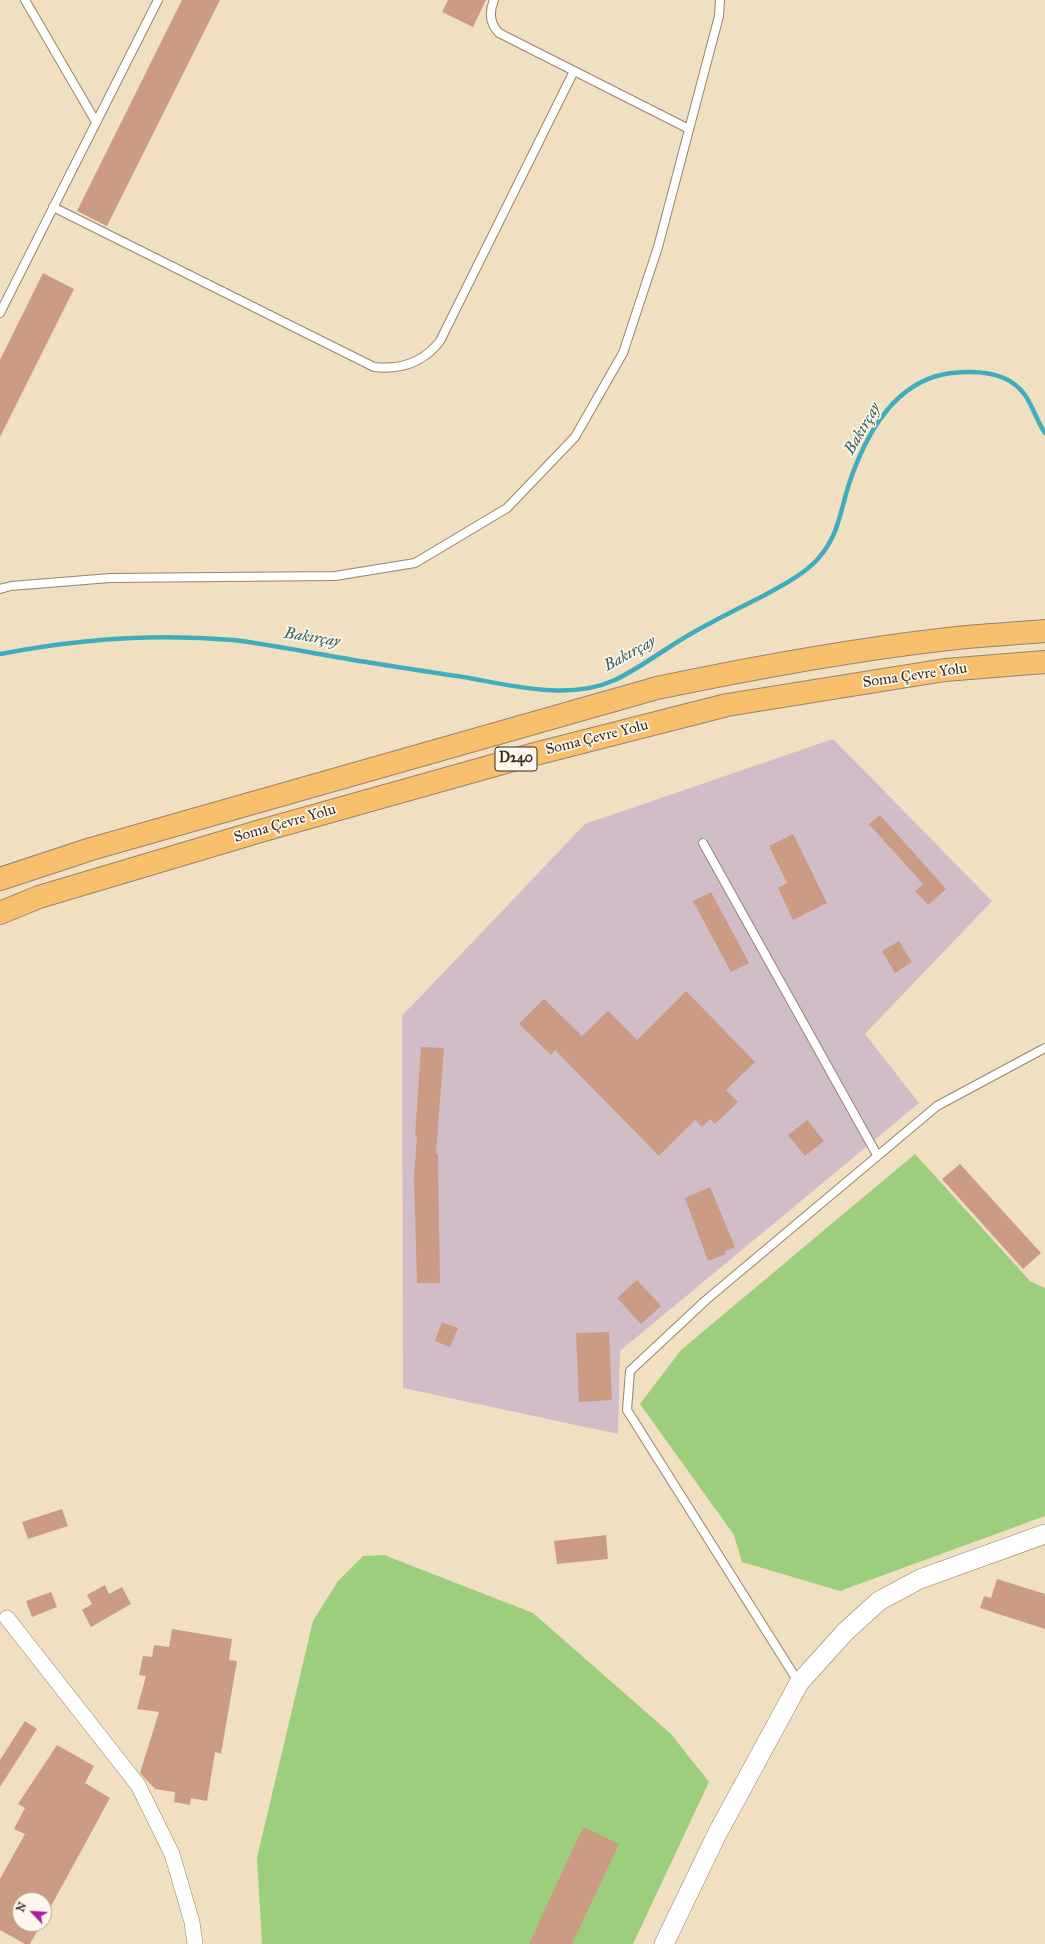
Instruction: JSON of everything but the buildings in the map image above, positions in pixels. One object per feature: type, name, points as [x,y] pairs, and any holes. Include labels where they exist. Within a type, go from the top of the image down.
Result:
[{"type":"highway","name":"Soma Çevre Yolu","points":[[0,879],[91,849],[657,688],[742,671],[848,653],[948,639],[1045,631]]},
{"type":"highway","name":"Soma Çevre Yolu","points":[[0,913],[39,897],[264,830],[531,755],[728,705],[945,670],[1045,662]]},
{"type":"street","points":[[664,1944],[717,1834],[799,1684],[845,1632],[879,1602],[920,1579],[1045,1534]]},
{"type":"street","points":[[7,1618],[87,1718],[138,1785],[172,1854],[192,1922],[195,1944]]},
{"type":"lane","points":[[25,0],[96,122]]},
{"type":"lane","points":[[0,313],[158,0]]},
{"type":"lane","points":[[494,0],[490,11],[491,18],[492,24],[499,33],[689,129]]},
{"type":"lane","points":[[0,589],[11,586],[110,578],[335,576],[349,574],[415,563],[508,508],[575,437],[623,353],[658,247],[719,16],[720,0]]},
{"type":"lane","points":[[54,207],[369,365],[385,368],[405,366],[426,356],[440,341],[574,71]]},
{"type":"lane","points":[[703,843],[877,1155]]},
{"type":"lane","points":[[799,1684],[627,1410],[630,1372],[706,1300],[937,1106],[1045,1048]]},
{"type":"shaded area","points":[[833,739],[992,901],[865,1034],[919,1103],[620,1351],[618,1434],[403,1388],[402,1016],[585,824]]},
{"type":"green space","points":[[915,1154],[1030,1281],[1045,1288],[1045,1516],[840,1591],[742,1562],[734,1535],[640,1404],[681,1350]]},
{"type":"green space","points":[[384,1555],[533,1613],[671,1734],[709,1782],[633,1944],[262,1944],[257,1858],[313,1621],[338,1581],[363,1556]]},
{"type":"waterway","name":"Bakırçay","points":[[0,654],[58,644],[87,641],[145,637],[203,638],[233,640],[259,644],[516,687],[557,691],[577,690],[596,686],[625,675],[694,632],[785,584],[798,576],[816,561],[824,552],[835,532],[847,489],[866,442],[887,410],[900,396],[915,385],[933,377],[962,372],[992,374],[1002,377],[1018,387],[1025,395],[1045,433]]}]
